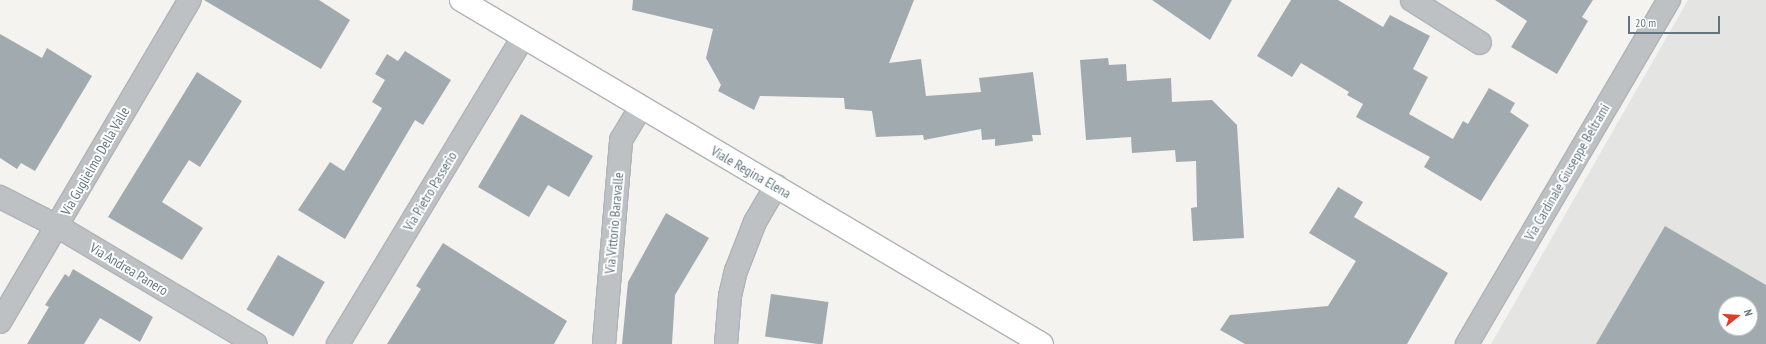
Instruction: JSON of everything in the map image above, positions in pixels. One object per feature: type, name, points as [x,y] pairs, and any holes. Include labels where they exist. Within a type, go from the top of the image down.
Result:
[{"type":"main road","name":"Viale Regina Elena","points":[[461,0],[640,108],[776,186],[1042,344]]},
{"type":"street","name":"Via Guglielmo Della Valle","points":[[0,322],[190,0]]},
{"type":"street","points":[[1412,0],[1480,43]]},
{"type":"street","name":"Via Cardinale Giuseppe Beltrami","points":[[1467,344],[1669,0]]},
{"type":"street","name":"Via Pietro Passerio","points":[[338,344],[523,37]]},
{"type":"street","name":"Via Vittorio Baravalle","points":[[604,344],[621,140],[640,108]]},
{"type":"street","points":[[726,344],[730,296],[736,271],[755,222],[776,186]]},
{"type":"street","name":"Via Andrea Panero","points":[[0,197],[57,226],[256,344]]},
{"type":"shaded area","points":[[1688,0],[1766,0],[1766,344],[1491,344]]},
{"type":"building","points":[[204,0],[319,0],[350,20],[321,69]]},
{"type":"building","points":[[633,0],[914,0],[889,63],[921,59],[926,96],[981,92],[979,78],[1033,72],[1041,135],[1032,135],[1033,141],[995,146],[995,139],[982,140],[981,129],[924,140],[923,135],[876,137],[872,111],[845,109],[844,98],[760,96],[754,110],[718,91],[721,85],[706,58],[713,29],[632,10]]},
{"type":"building","points":[[1152,0],[1232,0],[1210,40]]},
{"type":"building","points":[[1291,0],[1338,0],[1383,27],[1390,15],[1430,36],[1413,69],[1428,77],[1409,114],[1453,139],[1463,121],[1468,124],[1489,88],[1515,103],[1510,112],[1529,125],[1481,201],[1424,167],[1430,157],[1356,117],[1363,104],[1347,95],[1349,92],[1301,63],[1292,77],[1257,56]]},
{"type":"building","points":[[1495,0],[1593,0],[1582,17],[1588,21],[1557,74],[1511,47],[1527,21]]},
{"type":"building","points":[[0,34],[42,58],[47,48],[92,76],[35,171],[21,163],[17,169],[0,158]]},
{"type":"building","points":[[405,51],[451,80],[423,125],[415,120],[345,239],[298,210],[330,162],[344,171],[382,108],[372,102],[385,80],[375,74],[387,54],[398,61]]},
{"type":"building","points":[[1108,58],[1109,65],[1126,64],[1127,81],[1171,78],[1172,102],[1212,100],[1237,125],[1244,238],[1193,241],[1191,208],[1197,207],[1196,161],[1176,162],[1175,150],[1132,153],[1131,137],[1086,140],[1080,60]]},
{"type":"building","points":[[197,72],[242,101],[200,167],[189,160],[162,202],[203,228],[182,260],[108,217]]},
{"type":"building","points":[[521,114],[593,156],[569,197],[548,185],[529,217],[478,187]]},
{"type":"building","points":[[1338,187],[1363,202],[1354,217],[1448,273],[1407,344],[1245,344],[1220,330],[1230,315],[1328,306],[1356,261],[1309,233]]},
{"type":"building","points":[[666,213],[709,238],[675,295],[672,344],[622,344],[628,282]]},
{"type":"building","points":[[1665,226],[1766,285],[1766,344],[1596,344]]},
{"type":"building","points":[[443,243],[567,321],[554,344],[387,344],[421,289],[416,286]]},
{"type":"building","points":[[278,255],[325,282],[293,337],[247,310]]},
{"type":"building","points":[[73,269],[153,317],[140,342],[100,318],[84,344],[27,344],[49,307],[45,305],[65,274],[69,277]]},
{"type":"building","points":[[771,294],[828,302],[823,344],[765,337]]}]
